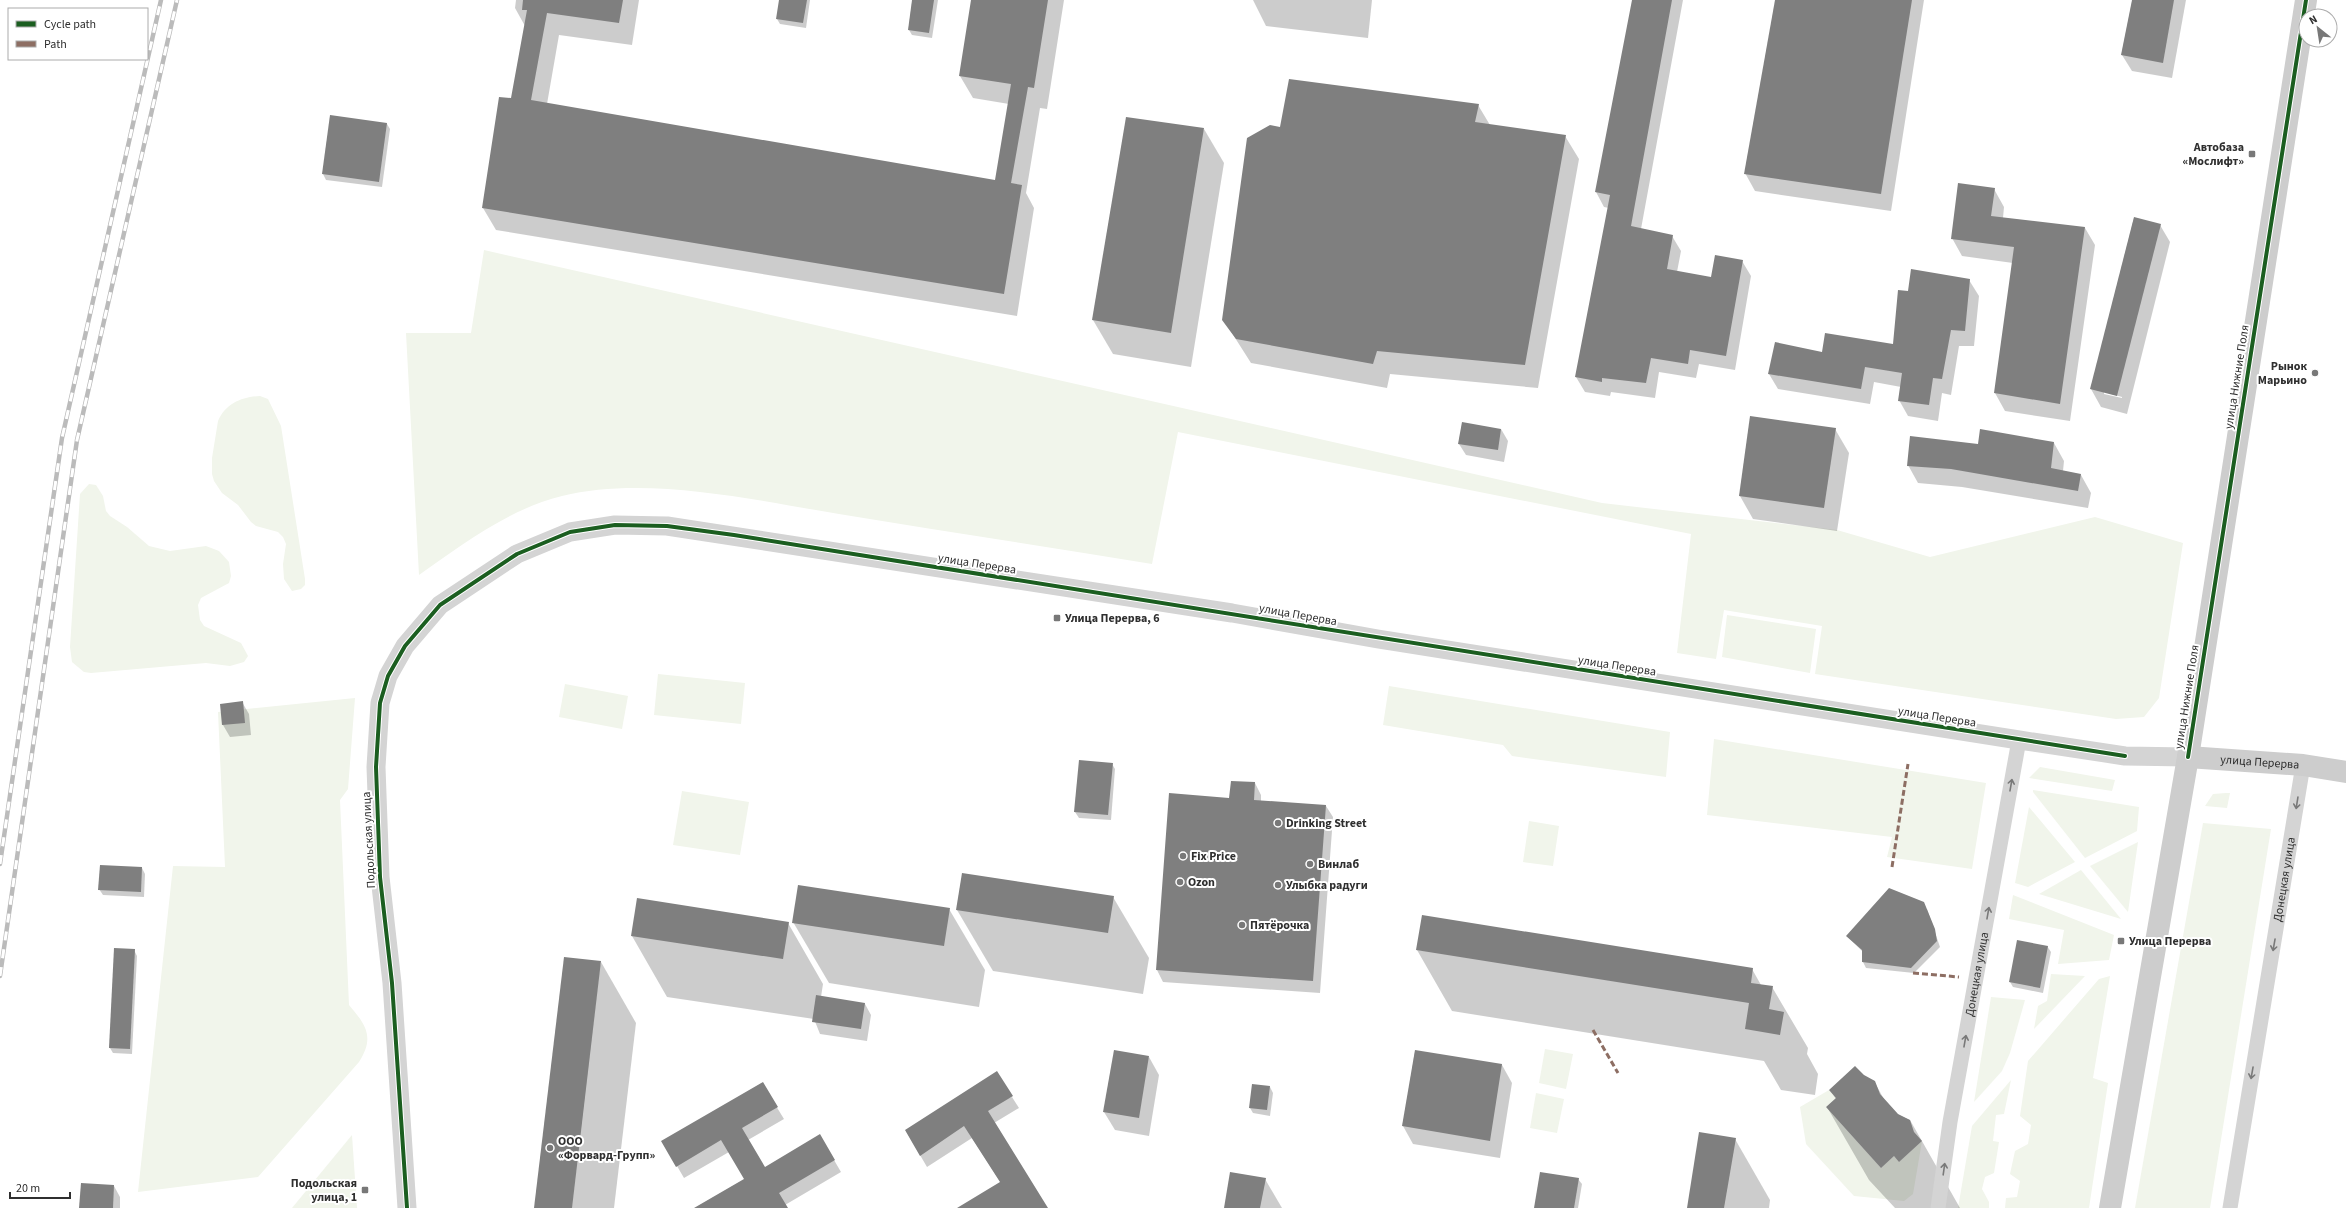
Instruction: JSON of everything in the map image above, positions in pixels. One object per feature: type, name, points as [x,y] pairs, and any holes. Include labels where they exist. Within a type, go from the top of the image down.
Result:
[{"type":"main road","name":"улица Нижние Поля","points":[[2188,757],[2306,0]]},
{"type":"main road","name":"улица Перерва","points":[[2188,757],[2303,764],[2346,772]]},
{"type":"main road","points":[[2110,1208],[2188,757]]},
{"type":"street","name":"улица Перерва","points":[[476,580],[517,554],[570,532],[615,525],[667,526],[1232,613],[1378,639],[2019,740],[2125,756],[2188,757]]},
{"type":"street","name":"Подольская улица","points":[[408,1208],[392,983],[380,877],[376,767],[380,703],[388,676],[405,646],[440,605],[476,580]]},
{"type":"street","name":"Донецкая улица","points":[[1938,1208],[1952,1113],[2019,740]]},
{"type":"street","name":"Донецкая улица","points":[[2230,1208],[2303,764]]},
{"type":"shaded area","points":[[484,250],[1602,503],[1837,530],[1930,557],[2095,517],[2183,543],[2159,698],[2144,717],[2116,719],[1815,674],[1822,626],[1724,610],[1716,659],[1677,653],[1691,534],[1178,432],[1152,564],[736,497],[700,492],[629,488],[595,490],[562,496],[523,509],[452,551],[419,575],[406,333],[471,333]]},
{"type":"shaded area","points":[[260,396],[268,399],[281,426],[305,579],[305,585],[301,589],[292,591],[284,579],[283,564],[286,544],[283,537],[278,532],[256,526],[251,522],[238,505],[222,493],[214,481],[212,474],[212,458],[218,421],[221,415],[230,405],[235,402]]},
{"type":"shaded area","points":[[89,484],[96,485],[103,496],[106,511],[110,516],[127,527],[149,546],[170,551],[206,546],[219,551],[229,562],[231,576],[229,583],[201,598],[198,605],[200,620],[204,626],[241,643],[248,656],[244,662],[230,666],[206,663],[91,673],[84,672],[72,662],[70,647],[80,494]]},
{"type":"shaded area","points":[[1727,615],[1816,629],[1810,673],[1722,657]]},
{"type":"shaded area","points":[[658,674],[745,683],[741,724],[654,715]]},
{"type":"shaded area","points":[[565,684],[628,696],[622,729],[559,717]]},
{"type":"shaded area","points":[[1389,686],[1670,732],[1666,777],[1512,756],[1503,745],[1383,725]]},
{"type":"shaded area","points":[[355,698],[348,789],[340,800],[349,1005],[364,1025],[367,1045],[364,1053],[359,1062],[258,1177],[138,1192],[173,866],[225,867],[218,712]]},
{"type":"shaded area","points":[[1714,739],[1986,783],[1972,869],[1887,857],[1892,837],[1707,815]]},
{"type":"shaded area","points":[[2040,767],[2115,780],[2112,791],[2029,778]]},
{"type":"shaded area","points":[[2033,790],[2139,807],[2137,831],[2085,858],[2033,792]]},
{"type":"shaded area","points":[[682,791],[749,802],[740,855],[673,845]]},
{"type":"shaded area","points":[[2230,793],[2227,808],[2205,806],[2213,794]]},
{"type":"shaded area","points":[[2029,807],[2075,862],[2028,887],[2015,883]]},
{"type":"shaded area","points":[[1529,821],[1559,826],[1553,866],[1523,862]]},
{"type":"shaded area","points":[[2203,823],[2271,829],[2210,1208],[2135,1208]]},
{"type":"shaded area","points":[[2138,842],[2128,912],[2090,866]]},
{"type":"shaded area","points":[[2081,870],[2121,919],[2039,894]]},
{"type":"shaded area","points":[[2013,895],[2114,935],[2109,960],[2058,964],[2064,930],[2009,919]]},
{"type":"shaded area","points":[[2051,974],[2085,976],[2034,1029],[2038,1006],[2047,1001]]},
{"type":"shaded area","points":[[2110,976],[2093,1078],[2108,1083],[2089,1208],[2005,1208],[2006,1198],[2017,1197],[2020,1181],[2010,1174],[2015,1151],[2028,1144],[2031,1125],[2020,1116],[2028,1061],[2099,979]]},
{"type":"shaded area","points":[[1991,997],[2025,1000],[2010,1053],[2002,1071],[1974,1102]]},
{"type":"shaded area","points":[[1545,1049],[1573,1054],[1566,1089],[1539,1083]]},
{"type":"shaded area","points":[[2011,1080],[2004,1114],[1996,1115],[1993,1141],[1999,1142],[1994,1173],[1985,1177],[1982,1189],[1989,1202],[1989,1208],[1958,1208],[1972,1126]]},
{"type":"shaded area","points":[[1829,1090],[1836,1098],[1826,1107],[1881,1168],[1894,1156],[1899,1162],[1922,1141],[1913,1194],[1904,1201],[1854,1196],[1806,1144],[1800,1107]]},
{"type":"shaded area","points":[[1536,1093],[1564,1099],[1557,1133],[1530,1128]]},
{"type":"shaded area","points":[[352,1135],[357,1208],[292,1208]]},
{"type":"building","points":[[523,0],[623,0],[619,23],[547,13],[531,100],[995,180],[1011,84],[959,76],[971,0],[1048,0],[1034,88],[1028,87],[1011,183],[1022,185],[1004,294],[482,208],[499,97],[511,98],[527,10],[522,10]]},
{"type":"building","points":[[779,0],[807,0],[803,23],[776,19]]},
{"type":"building","points":[[912,0],[934,0],[929,33],[908,30]]},
{"type":"building","points":[[1632,0],[1672,0],[1631,226],[1673,235],[1667,269],[1711,277],[1715,255],[1743,260],[1726,356],[1690,350],[1688,364],[1651,358],[1646,383],[1602,378],[1602,382],[1575,377],[1610,195],[1595,192]]},
{"type":"building","points":[[1775,0],[1912,0],[1881,194],[1744,174]]},
{"type":"building","points":[[2132,0],[2174,0],[2163,63],[2121,55]]},
{"type":"building","points":[[1289,79],[1479,104],[1475,122],[1566,135],[1525,365],[1377,351],[1373,364],[1236,339],[1222,320],[1247,138],[1270,125],[1280,127]]},
{"type":"building","points":[[330,115],[387,123],[379,182],[322,174]]},
{"type":"building","points":[[1126,117],[1204,128],[1171,333],[1092,320]]},
{"type":"building","points":[[1958,183],[1995,188],[1991,216],[2085,227],[2060,404],[1994,393],[2014,247],[1951,239]]},
{"type":"building","points":[[2134,217],[2161,224],[2117,396],[2090,389]]},
{"type":"building","points":[[1911,269],[1970,279],[1965,331],[1951,330],[1942,379],[1933,378],[1929,405],[1898,401],[1902,373],[1865,367],[1861,389],[1768,374],[1775,342],[1822,352],[1825,333],[1893,344],[1898,290],[1908,291]]},
{"type":"building","points":[[1750,416],[1836,428],[1824,508],[1739,496]]},
{"type":"building","points":[[1462,422],[1501,429],[1498,450],[1458,444]]},
{"type":"building","points":[[1980,429],[2054,442],[2051,468],[2081,474],[2078,491],[1951,469],[1907,466],[1910,436],[1978,444]]},
{"type":"building","points":[[243,701],[245,723],[222,725],[220,704]]},
{"type":"building","points":[[1079,760],[1113,763],[1108,815],[1074,812]]},
{"type":"building","points":[[1231,781],[1255,782],[1254,800],[1326,805],[1313,981],[1156,970],[1169,793],[1229,798]]},
{"type":"building","points":[[100,865],[142,867],[141,892],[98,890]]},
{"type":"building","points":[[962,873],[1114,896],[1108,933],[956,910]]},
{"type":"building","points":[[798,885],[950,908],[944,946],[792,923]]},
{"type":"building","points":[[1889,888],[1924,902],[1935,929],[1937,941],[1911,968],[1862,962],[1862,950],[1846,936]]},
{"type":"building","points":[[637,898],[789,922],[783,959],[631,936]]},
{"type":"building","points":[[1422,915],[1753,968],[1751,983],[1773,986],[1769,1009],[1784,1012],[1780,1035],[1745,1029],[1749,1003],[1416,950]]},
{"type":"building","points":[[2017,940],[2048,946],[2040,988],[2009,982]]},
{"type":"building","points":[[114,948],[135,949],[130,1049],[109,1048]]},
{"type":"building","points":[[564,957],[601,961],[572,1208],[534,1208]]},
{"type":"building","points":[[816,995],[865,1003],[861,1029],[812,1022]]},
{"type":"building","points":[[1114,1050],[1149,1056],[1139,1118],[1103,1112]]},
{"type":"building","points":[[1415,1050],[1502,1064],[1490,1141],[1402,1126]]},
{"type":"building","points":[[1855,1066],[1864,1075],[1875,1081],[1880,1094],[1898,1114],[1910,1120],[1914,1132],[1922,1141],[1899,1162],[1894,1156],[1881,1168],[1826,1107],[1836,1098],[1829,1090]]},
{"type":"building","points":[[997,1071],[1013,1096],[988,1111],[1048,1208],[957,1208],[1000,1182],[964,1126],[920,1156],[905,1130]]},
{"type":"building","points":[[763,1082],[778,1107],[742,1128],[765,1167],[820,1134],[835,1160],[779,1193],[788,1208],[694,1208],[744,1179],[721,1140],[676,1167],[661,1141]]},
{"type":"building","points":[[1252,1084],[1270,1086],[1267,1110],[1249,1108]]},
{"type":"building","points":[[1699,1132],[1736,1138],[1724,1208],[1687,1208]]},
{"type":"building","points":[[1230,1172],[1266,1178],[1260,1208],[1224,1208]]},
{"type":"building","points":[[1540,1172],[1579,1178],[1574,1208],[1534,1208]]},
{"type":"building","points":[[81,1183],[114,1185],[113,1208],[79,1208]]},
{"type":"railway","points":[[148,58],[161,0]]},
{"type":"railway","points":[[0,976],[77,440],[177,0]]},
{"type":"railway","points":[[0,864],[62,438],[147,60]]},
{"type":"marked path","points":[[1892,867],[1908,764]]},
{"type":"marked path","points":[[1913,973],[1959,977]]},
{"type":"marked path","points":[[1593,1030],[1618,1073]]},
{"type":"cycle path","points":[[2188,757],[2306,0]]},
{"type":"cycle path","points":[[407,1208],[392,983],[380,877],[376,767],[380,703],[388,676],[405,646],[440,605],[517,554],[570,532],[615,525],[667,526],[734,535],[2125,756]]},
{"type":"place","name":"Автобаза «Мослифт»","points":[[2252,154]]},
{"type":"place","name":"Рынок Марьино","points":[[2315,373]]},
{"type":"place","name":"Улица Перерва, 6","points":[[1057,618]]},
{"type":"place","name":"Drinking Street","points":[[1278,823]]},
{"type":"place","name":"Fix Price","points":[[1183,856]]},
{"type":"place","name":"Винлаб","points":[[1310,864]]},
{"type":"place","name":"Ozon","points":[[1180,882]]},
{"type":"place","name":"Улыбка радуги","points":[[1278,885]]},
{"type":"place","name":"Пятёрочка","points":[[1242,925]]},
{"type":"place","name":"Улица Перерва","points":[[2121,941]]},
{"type":"place","name":"ООО «Форвард-Групп»","points":[[550,1148]]},
{"type":"place","name":"Подольская улица, 1","points":[[365,1190]]}]
